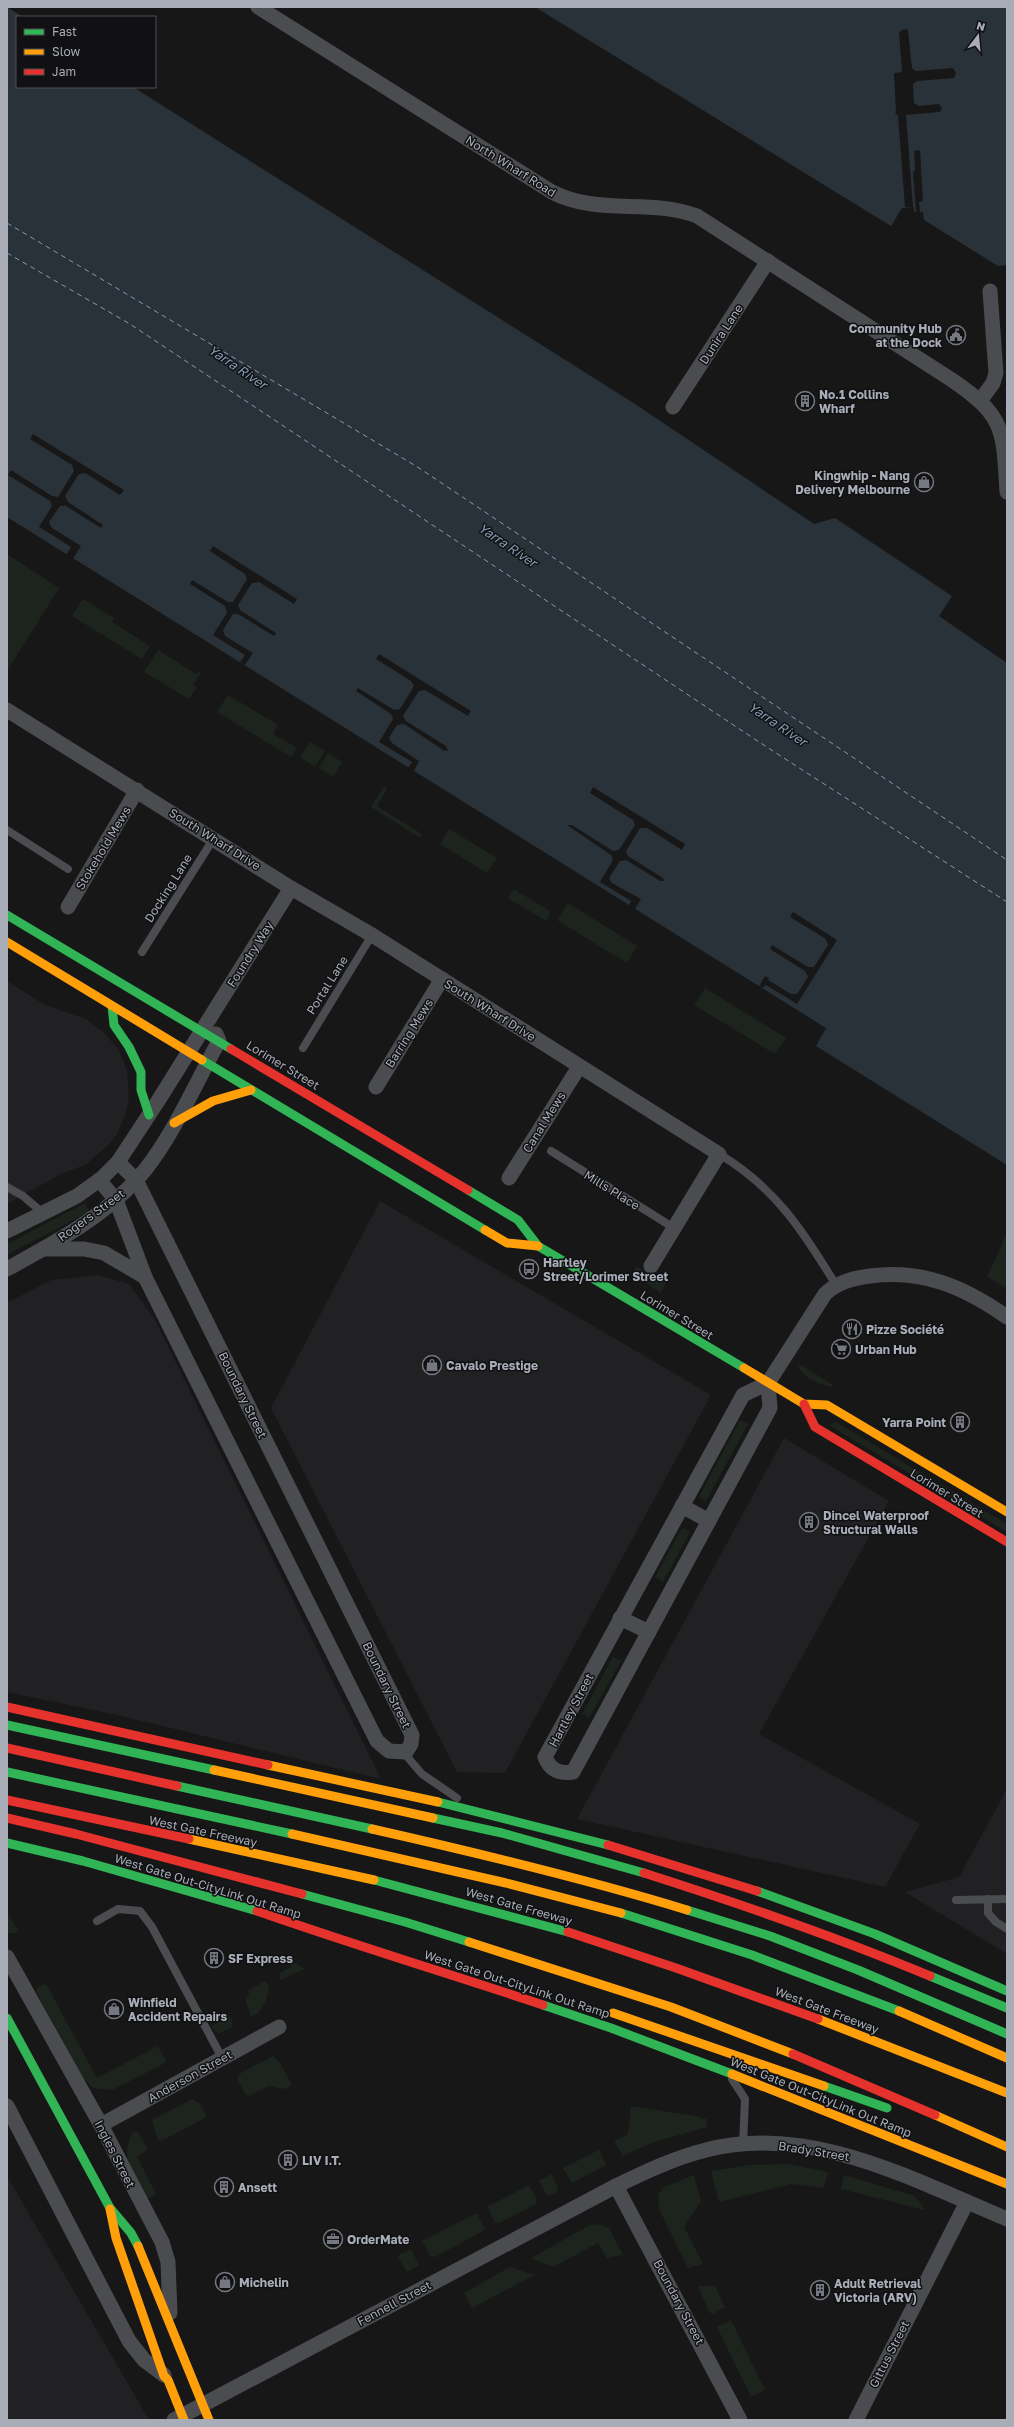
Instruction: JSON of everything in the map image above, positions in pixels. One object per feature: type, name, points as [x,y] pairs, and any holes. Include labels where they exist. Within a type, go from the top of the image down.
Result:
[{"type":"main road","points":[[7,915],[205,1025]]},
{"type":"main road","name":"Lorimer Street","points":[[7,942],[206,1064],[508,1243],[538,1246]]},
{"type":"main road","points":[[112,1006],[114,1026],[130,1047],[140,1072],[141,1090],[149,1115]]},
{"type":"main road","name":"Lorimer Street","points":[[219,1041],[518,1220],[538,1246],[804,1404],[827,1405],[1007,1512]]},
{"type":"main road","points":[[174,1123],[213,1101],[252,1090]]},
{"type":"main road","name":"Lorimer Street","points":[[804,1404],[815,1427],[1007,1542]]},
{"type":"main road","points":[[7,1707],[510,1819],[629,1850],[775,1896],[875,1934],[1007,1991]]},
{"type":"main road","points":[[7,1725],[502,1833],[609,1862],[794,1922],[858,1946],[1007,2008]]},
{"type":"main road","points":[[7,1748],[493,1856],[616,1888],[770,1936],[858,1970],[1007,2034]]},
{"type":"main road","points":[[7,1772],[391,1856],[565,1897],[664,1926],[779,1964],[900,2012],[1007,2058]]},
{"type":"main road","name":"West Gate Freeway","points":[[7,1800],[382,1882],[465,1903],[652,1959],[855,2033],[1007,2093]]},
{"type":"main road","points":[[7,1818],[92,1838],[405,1922],[671,2006],[834,2070],[1007,2149]]},
{"type":"main road","name":"West Gate Out-CityLink Out Ramp","points":[[7,1843],[83,1861],[247,1908],[360,1947],[454,1975],[603,2025],[727,2072],[1007,2184]]},
{"type":"main road","points":[[247,1908],[342,1929]]},
{"type":"main road","points":[[600,2009],[895,2111]]},
{"type":"main road","name":"Ingles Street","points":[[7,2018],[110,2208],[131,2233],[208,2420]]},
{"type":"main road","points":[[855,2033],[966,2087]]},
{"type":"main road","points":[[918,2118],[1007,2149]]},
{"type":"main road","name":"Ingles Street","points":[[110,2208],[116,2238],[164,2376],[168,2380],[179,2418]]},
{"type":"street","name":"North Wharf Road","points":[[258,7],[558,195],[590,205],[651,207],[688,212],[705,220],[952,380],[980,401],[995,418],[1001,432],[1007,492]]},
{"type":"street","name":"Dunira Lane","points":[[673,407],[768,261]]},
{"type":"street","points":[[980,401],[993,383],[996,373],[990,291]]},
{"type":"street","name":"South Wharf Drive","points":[[7,710],[138,790],[291,888],[372,935],[719,1154]]},
{"type":"street","name":"Stokehold Mews","points":[[68,907],[138,790]]},
{"type":"street","name":"Foundry Way","points":[[205,1025],[291,888]]},
{"type":"street","name":"Barring Mews","points":[[376,1087],[442,979]]},
{"type":"street","points":[[205,1025],[219,1041]]},
{"type":"street","name":"Rogers Street","points":[[7,1231],[77,1196],[99,1180],[118,1162],[205,1025]]},
{"type":"street","name":"Rogers Street","points":[[7,1268],[43,1249],[116,1200],[136,1180],[152,1161],[219,1041]]},
{"type":"street","name":"Canal Mews","points":[[509,1178],[579,1067]]},
{"type":"street","points":[[651,1266],[719,1154]]},
{"type":"street","name":"Boundary Street","points":[[118,1162],[136,1180],[412,1735],[410,1748],[403,1752]]},
{"type":"street","points":[[99,1180],[116,1200],[145,1277],[377,1741],[390,1751],[403,1752]]},
{"type":"street","points":[[43,1249],[84,1249],[104,1253],[145,1277]]},
{"type":"street","points":[[768,1383],[825,1294],[836,1285],[858,1278],[880,1275],[929,1278],[987,1303],[1007,1317]]},
{"type":"street","name":"Hartley Street","points":[[768,1383],[770,1408],[573,1772],[562,1774],[548,1766],[545,1757],[682,1506],[745,1392],[768,1383]]},
{"type":"street","points":[[682,1506],[709,1521]]},
{"type":"street","points":[[620,1618],[649,1632]]},
{"type":"street","name":"Ingles Street","points":[[7,1956],[101,2125],[166,2252],[169,2274],[170,2319],[184,2363]]},
{"type":"street","name":"Anderson Street","points":[[101,2125],[279,2027]]},
{"type":"street","name":"Ingles Street","points":[[7,2106],[129,2341],[144,2360],[164,2376]]},
{"type":"street","name":"Brady Street","points":[[616,2186],[677,2159],[707,2150],[743,2145],[792,2145],[841,2153],[884,2168],[1007,2219]]},
{"type":"street","name":"Boundary Street","points":[[616,2186],[740,2420]]},
{"type":"street","name":"Fennell Street","points":[[179,2418],[616,2186]]},
{"type":"street","name":"Gittus Street","points":[[856,2420],[967,2202]]},
{"type":"lane","points":[[7,830],[68,868]]},
{"type":"lane","name":"Docking Lane","points":[[142,952],[214,838]]},
{"type":"lane","name":"Portal Lane","points":[[303,1048],[372,935]]},
{"type":"lane","name":"Mills Place","points":[[551,1151],[674,1228]]},
{"type":"lane","name":"South Wharf Drive","points":[[719,1154],[750,1174],[778,1200],[802,1231],[836,1285]]},
{"type":"lane","points":[[7,1187],[23,1196],[43,1213]]},
{"type":"lane","points":[[403,1752],[419,1772],[450,1794],[510,1819]]},
{"type":"lane","points":[[988,1899],[988,1913],[996,1922],[1007,1929]]},
{"type":"lane","points":[[956,1900],[1007,1899]]},
{"type":"lane","points":[[97,1920],[118,1909],[140,1911],[152,1927],[222,2058]]},
{"type":"lane","points":[[727,2072],[745,2099],[743,2145]]},
{"type":"shaded area","points":[[7,554],[59,588],[7,671]]},
{"type":"shaded area","points":[[83,599],[114,618],[112,622],[150,646],[142,659],[72,616]]},
{"type":"shaded area","points":[[158,650],[196,674],[198,671],[201,673],[193,685],[197,687],[189,699],[144,672]]},
{"type":"shaded area","points":[[228,695],[278,725],[273,734],[297,748],[291,757],[217,712]]},
{"type":"shaded area","points":[[310,742],[325,751],[315,767],[300,757]]},
{"type":"shaded area","points":[[328,753],[342,762],[333,777],[319,768]]},
{"type":"shaded area","points":[[384,786],[387,789],[377,806],[422,834],[420,838],[371,807]]},
{"type":"shaded area","points":[[449,829],[497,858],[487,873],[440,844]]},
{"type":"shaded area","points":[[514,889],[551,912],[546,921],[508,898]]},
{"type":"shaded area","points":[[568,903],[637,946],[627,963],[557,920]]},
{"type":"shaded area","points":[[7,981],[45,1005],[86,1019],[102,1031],[118,1049],[123,1060],[127,1071],[129,1098],[126,1113],[117,1134],[108,1145],[85,1165],[63,1173],[7,1204]]},
{"type":"shaded area","points":[[705,988],[786,1038],[775,1054],[694,1005]]},
{"type":"shaded area","points":[[380,1201],[711,1395],[505,1773],[457,1772],[271,1408]]},
{"type":"shaded area","points":[[85,1203],[89,1212],[7,1255],[7,1244]]},
{"type":"shaded area","points":[[1007,1233],[1007,1288],[987,1277]]},
{"type":"shaded area","points":[[636,1266],[666,1283],[661,1293],[633,1274]]},
{"type":"shaded area","points":[[98,1275],[129,1284],[154,1318],[381,1779],[117,1715],[7,1692],[7,1303],[51,1280]]},
{"type":"shaded area","points":[[798,1363],[833,1385],[831,1387],[806,1377]]},
{"type":"shaded area","points":[[740,1420],[748,1424],[706,1501],[699,1497]]},
{"type":"shaded area","points":[[836,1422],[1007,1524],[1007,1532],[832,1427],[831,1424]]},
{"type":"shaded area","points":[[784,1438],[889,1501],[759,1734],[920,1824],[885,1887],[577,1819]]},
{"type":"shaded area","points":[[682,1528],[690,1532],[663,1582],[655,1577]]},
{"type":"shaded area","points":[[613,1657],[621,1661],[589,1718],[582,1714]]},
{"type":"shaded area","points":[[1007,1789],[1007,1954],[905,1892],[959,1877]]},
{"type":"shaded area","points":[[7,1911],[18,1931],[16,1933],[7,1933]]},
{"type":"shaded area","points":[[288,1959],[305,1969],[280,1980],[279,1974],[291,1967]]},
{"type":"shaded area","points":[[265,1981],[269,1986],[266,2000],[259,2012],[251,2017],[245,1998],[250,1995],[247,1991]]},
{"type":"shaded area","points":[[46,1984],[97,2078],[158,2046],[167,2062],[112,2090],[93,2088],[81,2076],[36,1991],[37,1987]]},
{"type":"shaded area","points":[[230,2016],[233,2023],[232,2027],[219,2033],[214,2031],[211,2026]]},
{"type":"shaded area","points":[[273,2056],[280,2063],[292,2085],[284,2089],[268,2086],[249,2096],[246,2095],[237,2079],[239,2074]]},
{"type":"shaded area","points":[[192,2099],[199,2103],[207,2117],[161,2141],[158,2140],[152,2120]]},
{"type":"shaded area","points":[[631,2106],[702,2117],[703,2119],[707,2119],[707,2127],[651,2143],[623,2156],[614,2141],[628,2134]]},
{"type":"shaded area","points":[[133,2132],[138,2132],[148,2149],[137,2157],[156,2194],[148,2199],[130,2166],[128,2158],[127,2150]]},
{"type":"shaded area","points":[[599,2150],[606,2165],[572,2183],[563,2168]]},
{"type":"shaded area","points":[[788,2164],[828,2172],[824,2188],[792,2184],[720,2202],[718,2200],[711,2171],[749,2165]]},
{"type":"shaded area","points":[[551,2174],[558,2188],[557,2192],[547,2196],[539,2181]]},
{"type":"shaded area","points":[[694,2175],[701,2201],[684,2227],[703,2264],[688,2268],[659,2209],[658,2195],[664,2187]]},
{"type":"shaded area","points":[[844,2175],[915,2196],[925,2210],[841,2189]]},
{"type":"shaded area","points":[[7,2176],[149,2420],[7,2420]]},
{"type":"shaded area","points":[[529,2185],[537,2199],[536,2204],[499,2223],[495,2222],[487,2207]]},
{"type":"shaded area","points":[[477,2213],[485,2230],[435,2257],[430,2256],[422,2241]]},
{"type":"shaded area","points":[[596,2224],[609,2228],[623,2255],[607,2258],[598,2243],[553,2267],[531,2258],[590,2225]]},
{"type":"shaded area","points":[[411,2249],[419,2265],[407,2272],[397,2256]]},
{"type":"shaded area","points":[[510,2267],[534,2275],[472,2308],[464,2293]]},
{"type":"shaded area","points":[[698,2286],[715,2286],[725,2307],[713,2314],[709,2312]]},
{"type":"shaded area","points":[[731,2320],[765,2390],[751,2397],[717,2327]]},
{"type":"water","name":"Yarra River","points":[[7,7],[21,16],[16,16],[16,88],[135,88],[635,404],[814,524],[835,518],[952,596],[939,616],[1007,663],[1007,1165],[816,1046],[826,1028],[7,517]]},
{"type":"water","points":[[535,7],[1007,7],[1007,265],[998,266],[924,220],[923,212],[914,212],[914,207],[902,208],[891,226]]},
{"type":"pier","points":[[904,29],[908,30],[912,68],[916,71],[953,68],[956,73],[954,78],[917,81],[913,84],[914,103],[919,106],[939,104],[942,108],[940,112],[906,115],[913,207],[905,207],[898,116],[895,113],[894,73],[902,72],[899,32]]},
{"type":"pier","points":[[920,150],[923,201],[919,202],[920,212],[916,212],[913,172],[915,170],[914,151]]},
{"type":"pier","points":[[33,434],[124,490],[120,495],[85,473],[79,474],[65,496],[68,502],[103,525],[101,528],[66,506],[60,506],[49,522],[52,528],[81,546],[73,559],[66,555],[71,547],[39,527],[52,506],[50,501],[8,475],[11,470],[52,496],[58,497],[74,471],[72,465],[30,439]]},
{"type":"pier","points":[[213,546],[297,599],[294,604],[259,582],[252,583],[238,605],[240,610],[276,633],[274,636],[238,614],[233,614],[223,630],[225,636],[253,653],[245,665],[240,662],[245,655],[213,635],[227,613],[225,606],[190,584],[192,580],[228,602],[233,602],[247,579],[245,574],[210,551]]},
{"type":"pier","points":[[379,654],[471,711],[468,716],[425,690],[419,691],[403,716],[406,721],[446,746],[448,751],[443,750],[404,724],[397,725],[389,738],[392,743],[419,761],[414,771],[408,768],[412,762],[379,742],[393,719],[391,714],[356,691],[358,688],[394,710],[400,709],[414,686],[411,681],[376,659]]},
{"type":"pier","points":[[593,787],[685,844],[682,850],[647,828],[640,828],[626,851],[628,856],[663,878],[664,881],[660,881],[626,860],[620,861],[609,878],[612,883],[641,899],[635,909],[629,906],[631,901],[600,882],[613,860],[611,855],[567,825],[572,825],[613,851],[619,850],[635,825],[633,820],[590,793]]},
{"type":"pier","points":[[793,912],[837,940],[797,1004],[766,985],[763,988],[759,986],[765,976],[769,978],[768,980],[791,994],[797,994],[808,977],[805,971],[770,949],[772,945],[808,967],[814,967],[828,945],[826,939],[790,917]]},
{"type":"ferry route","points":[[7,223],[416,466],[1007,860]]},
{"type":"ferry route","points":[[7,253],[130,324],[759,742],[1007,902]]},
{"type":"traffic: fast","points":[[7,915],[231,1049]]},
{"type":"traffic: fast","points":[[112,1006],[114,1025],[129,1047],[141,1072],[141,1090],[149,1115]]},
{"type":"traffic: fast","points":[[202,1060],[485,1230]]},
{"type":"traffic: fast","points":[[468,1190],[518,1220],[538,1246],[744,1368]]},
{"type":"traffic: fast","points":[[7,1725],[214,1770]]},
{"type":"traffic: fast","points":[[7,1772],[292,1834]]},
{"type":"traffic: fast","points":[[177,1786],[372,1829]]},
{"type":"traffic: fast","points":[[438,1802],[608,1845]]},
{"type":"traffic: fast","points":[[433,1818],[502,1833],[644,1873]]},
{"type":"traffic: fast","points":[[7,1843],[83,1861],[257,1911]]},
{"type":"traffic: fast","points":[[374,1880],[568,1932]]},
{"type":"traffic: fast","points":[[757,1891],[875,1934],[1007,1991]]},
{"type":"traffic: fast","points":[[302,1894],[405,1922],[469,1942]]},
{"type":"traffic: fast","points":[[687,1910],[770,1936],[858,1970],[1007,2034]]},
{"type":"traffic: fast","points":[[621,1913],[752,1955],[899,2011]]},
{"type":"traffic: fast","points":[[930,1976],[1007,2008]]},
{"type":"traffic: fast","points":[[543,2005],[611,2028],[732,2074]]},
{"type":"traffic: fast","points":[[7,2018],[110,2208],[131,2233],[138,2246]]},
{"type":"traffic: fast","points":[[824,2086],[887,2108]]},
{"type":"traffic: slow","points":[[7,942],[202,1060]]},
{"type":"traffic: slow","points":[[174,1123],[213,1101],[251,1090]]},
{"type":"traffic: slow","points":[[485,1230],[507,1243],[538,1246]]},
{"type":"traffic: slow","points":[[744,1368],[804,1404],[827,1405],[1007,1512]]},
{"type":"traffic: slow","points":[[268,1765],[438,1802]]},
{"type":"traffic: slow","points":[[214,1770],[433,1818]]},
{"type":"traffic: slow","points":[[372,1829],[530,1866],[687,1910]]},
{"type":"traffic: slow","points":[[292,1834],[506,1883],[621,1913]]},
{"type":"traffic: slow","points":[[189,1839],[374,1880]]},
{"type":"traffic: slow","points":[[469,1942],[671,2007],[793,2054]]},
{"type":"traffic: slow","points":[[899,2011],[1007,2058]]},
{"type":"traffic: slow","points":[[613,2013],[824,2086]]},
{"type":"traffic: slow","points":[[818,2019],[1007,2093]]},
{"type":"traffic: slow","points":[[732,2074],[1007,2184]]},
{"type":"traffic: slow","points":[[935,2115],[1007,2147]]},
{"type":"traffic: slow","points":[[110,2209],[116,2238],[164,2376],[168,2380],[184,2420]]},
{"type":"traffic: slow","points":[[138,2246],[209,2420]]},
{"type":"traffic: jam","points":[[231,1049],[468,1190]]},
{"type":"traffic: jam","points":[[804,1404],[815,1427],[1007,1542]]},
{"type":"traffic: jam","points":[[7,1707],[268,1765]]},
{"type":"traffic: jam","points":[[7,1748],[177,1786]]},
{"type":"traffic: jam","points":[[7,1800],[189,1839]]},
{"type":"traffic: jam","points":[[7,1818],[76,1834],[302,1894]]},
{"type":"traffic: jam","points":[[608,1845],[757,1891]]},
{"type":"traffic: jam","points":[[644,1873],[788,1922],[930,1976]]},
{"type":"traffic: jam","points":[[257,1911],[543,2005]]},
{"type":"traffic: jam","points":[[568,1932],[676,1968],[818,2019]]},
{"type":"traffic: jam","points":[[793,2054],[935,2115]]},
{"type":"place","name":"Community Hub at the Dock","points":[[956,335]]},
{"type":"place","name":"No.1 Collins Wharf","points":[[805,401]]},
{"type":"place","name":"Kingwhip - Nang Delivery Melbourne","points":[[924,482]]},
{"type":"place","name":"Hartley Street/Lorimer Street","points":[[529,1269]]},
{"type":"place","name":"Pizze Société","points":[[852,1329]]},
{"type":"place","name":"Urban Hub","points":[[841,1349]]},
{"type":"place","name":"Cavalo Prestige","points":[[432,1365]]},
{"type":"place","name":"Yarra Point","points":[[960,1422]]},
{"type":"place","name":"Dincel Waterproof Structural Walls","points":[[809,1522]]},
{"type":"place","name":"SF Express","points":[[214,1958]]},
{"type":"place","name":"Winfield Accident Repairs","points":[[114,2009]]},
{"type":"place","name":"LIV I.T.","points":[[288,2160]]},
{"type":"place","name":"Ansett","points":[[224,2187]]},
{"type":"place","name":"OrderMate","points":[[333,2239]]},
{"type":"place","name":"Michelin","points":[[225,2282]]},
{"type":"place","name":"Adult Retrieval Victoria (ARV)","points":[[820,2290]]}]
